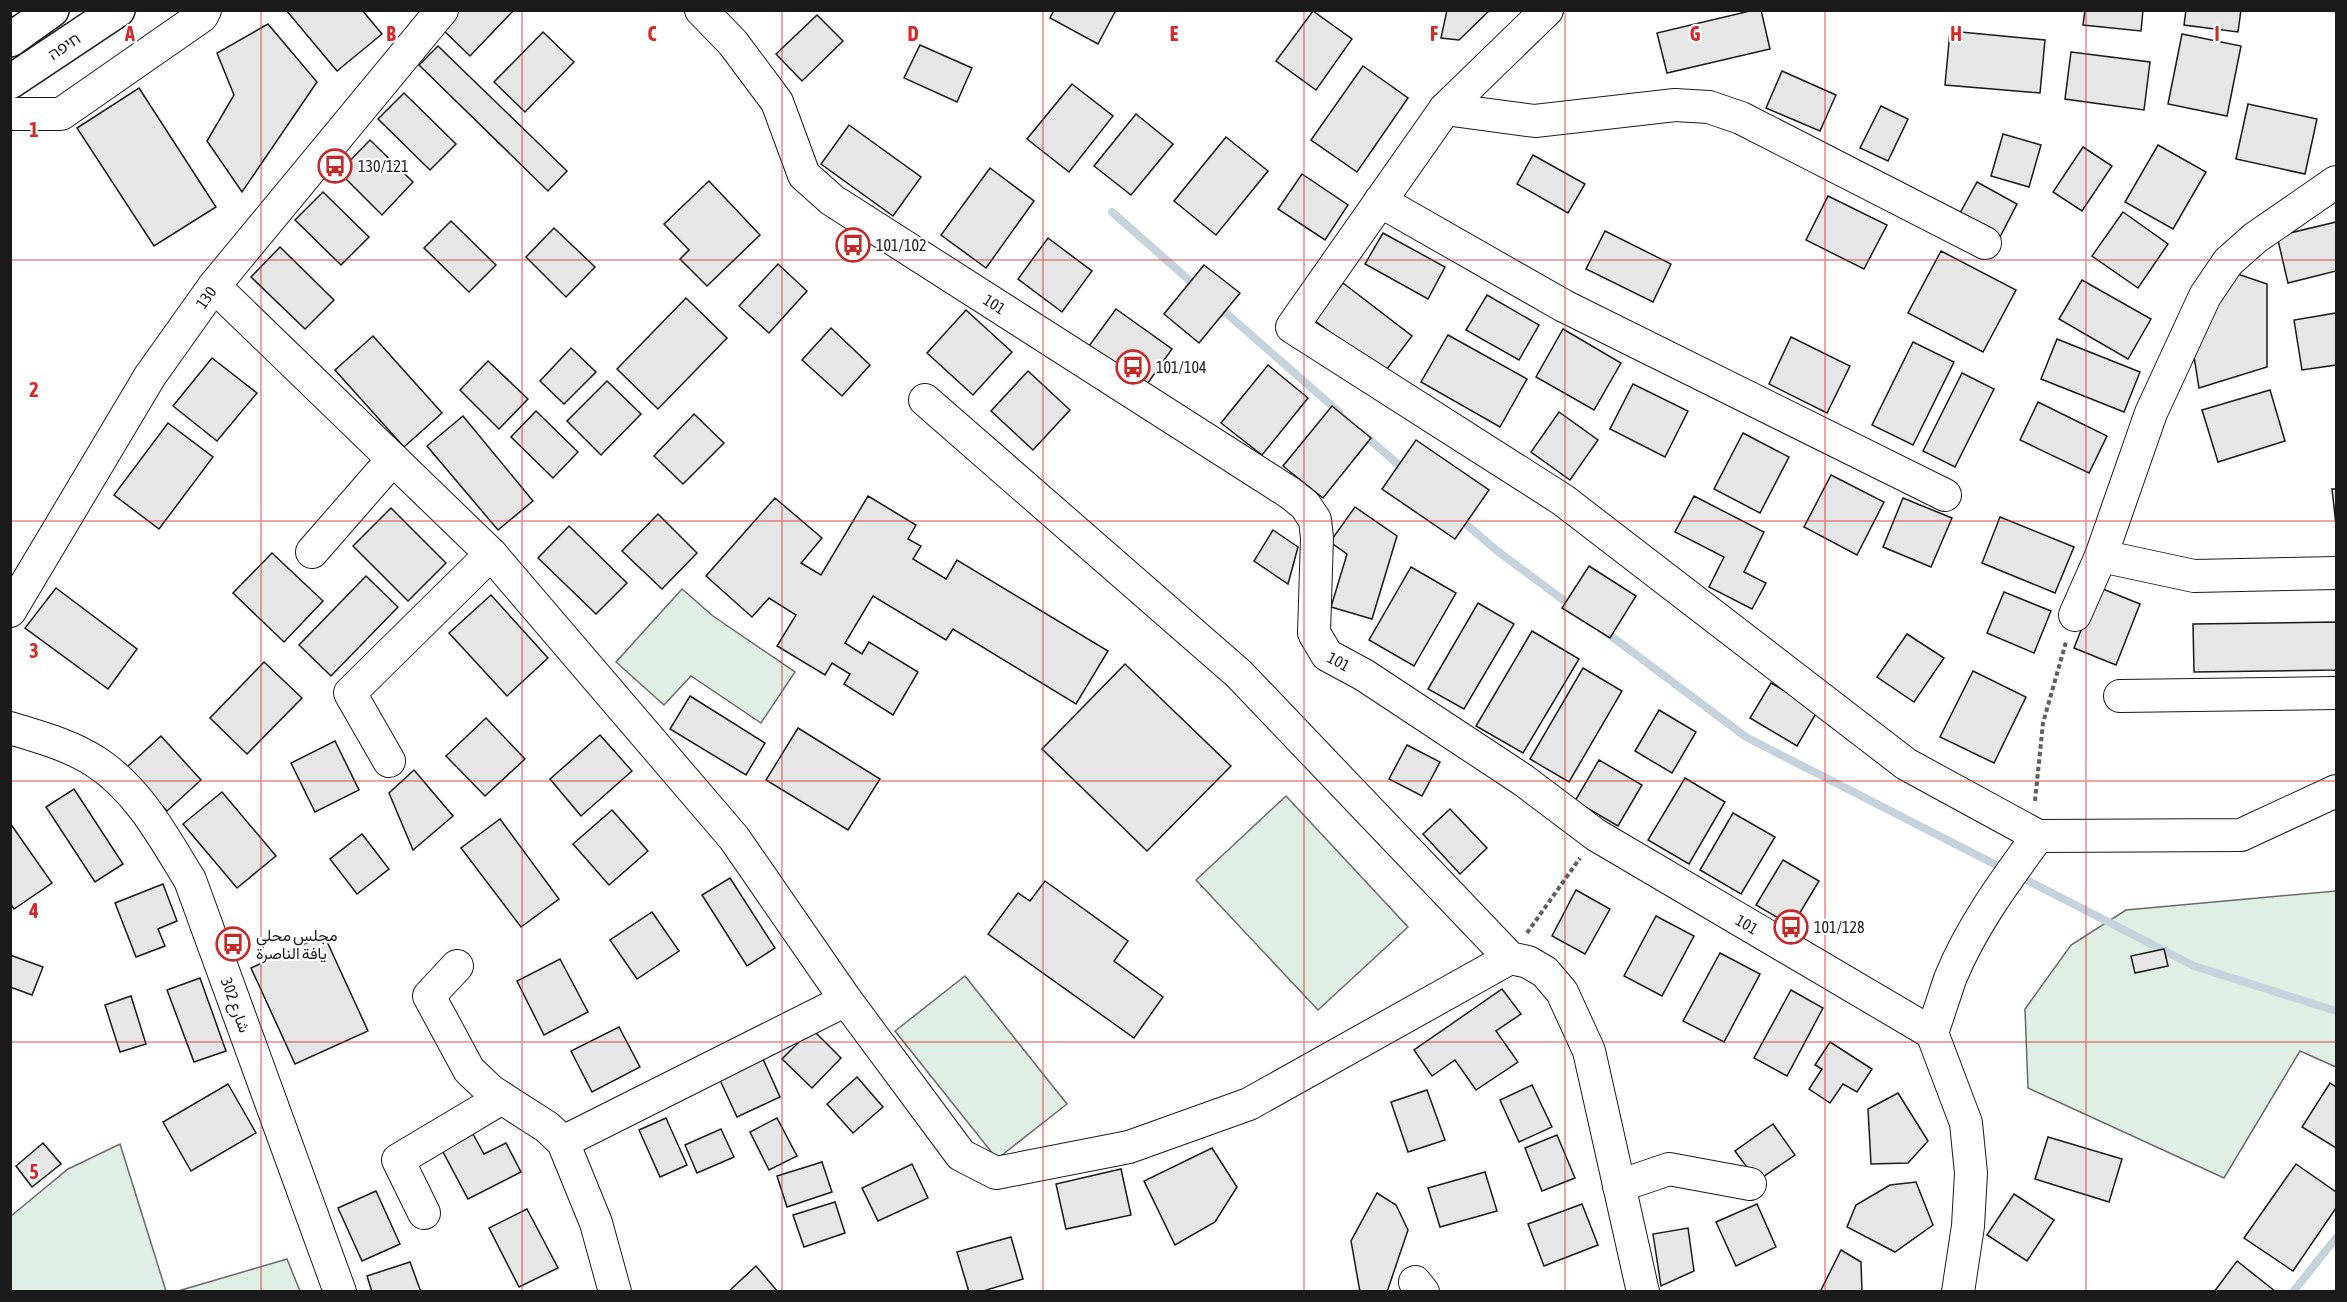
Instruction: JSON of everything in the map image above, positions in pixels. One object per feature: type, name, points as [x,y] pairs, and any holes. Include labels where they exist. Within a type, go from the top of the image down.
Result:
[{"type":"highway","points":[[10,40],[52,10]]},
{"type":"highway","name":"חיפה","points":[[10,82],[118,10]]},
{"type":"street","points":[[10,114],[61,114],[202,15],[205,10]]},
{"type":"street","name":"130","points":[[10,611],[150,376],[214,286],[442,10]]},
{"type":"street","name":"101","points":[[701,10],[734,43],[777,102],[804,175],[832,200],[1290,493],[1305,505],[1315,520],[1317,538],[1314,633],[1327,654],[1364,675],[1523,780],[1596,835],[1932,1033]]},
{"type":"street","points":[[1547,10],[1445,109],[1292,327],[1563,500],[1906,764],[2038,836],[2241,836],[2337,791]]},
{"type":"street","points":[[1445,109],[1535,121],[1675,105],[1709,107],[1741,118],[1985,243]]},
{"type":"street","points":[[2074,615],[2101,555],[2151,413],[2205,296],[2228,262],[2255,238],[2337,182]]},
{"type":"street","points":[[1380,201],[1564,306],[1945,495]]},
{"type":"street","points":[[214,286],[490,554],[734,838],[846,1000],[961,1155],[996,1173],[1129,1147],[1249,1104],[1510,958]]},
{"type":"street","points":[[925,400],[1239,674],[1510,958],[1528,962],[1545,972],[1562,992],[1589,1051],[1643,1292]]},
{"type":"street","points":[[312,552],[393,459]]},
{"type":"street","points":[[389,760],[350,693],[490,554]]},
{"type":"street","points":[[2101,555],[2194,576],[2337,573]]},
{"type":"street","points":[[2120,696],[2337,693]]},
{"type":"street","name":"شارع 302","points":[[10,728],[64,745],[104,768],[127,788],[154,822],[190,880],[340,1292]]},
{"type":"street","points":[[1958,1292],[1968,1226],[1971,1173],[1966,1123],[1932,1033],[1951,978],[1977,925],[2005,880],[2038,836]]},
{"type":"street","points":[[457,966],[429,996],[468,1070],[502,1098],[547,1127],[563,1142],[596,1223],[615,1292]]},
{"type":"street","points":[[563,1142],[846,1000]]},
{"type":"street","points":[[423,1213],[399,1160],[502,1098]]},
{"type":"street","points":[[1619,1186],[1669,1169],[1750,1184]]},
{"type":"path","points":[[2038,836],[2034,818],[2043,723],[2050,691],[2074,615]]},
{"type":"path","points":[[1510,958],[1596,835]]},
{"type":"green space","points":[[682,589],[713,616],[795,672],[761,723],[691,676],[664,705],[616,662]]},
{"type":"green space","points":[[1286,796],[1408,927],[1318,1010],[1196,880]]},
{"type":"green space","points":[[2336,891],[2336,1067],[2300,1051],[2224,1178],[2028,1088],[2025,1009],[2071,945],[2126,910]]},
{"type":"green space","points":[[965,976],[1067,1104],[997,1159],[895,1031]]},
{"type":"green space","points":[[120,1144],[166,1291],[11,1291],[11,1216],[68,1169]]},
{"type":"green space","points":[[287,1259],[300,1291],[178,1291]]},
{"type":"building","points":[[286,10],[362,10],[382,34],[337,71]]},
{"type":"building","points":[[452,10],[514,10],[470,56],[438,25]]},
{"type":"building","points":[[1054,10],[1116,10],[1098,44],[1050,18]]},
{"type":"building","points":[[1447,10],[1490,10],[1459,40],[1441,38]]},
{"type":"building","points":[[1761,10],[1770,49],[1667,73],[1657,33]]},
{"type":"building","points":[[2085,10],[2143,10],[2141,31],[2083,25]]},
{"type":"building","points":[[2186,10],[2241,10],[2238,32],[2184,25]]},
{"type":"building","points":[[1313,11],[1352,39],[1316,90],[1276,61]]},
{"type":"building","points":[[817,15],[843,41],[802,81],[776,54]]},
{"type":"building","points":[[268,24],[317,82],[242,192],[207,141],[234,95],[217,53]]},
{"type":"building","points":[[1950,31],[2045,40],[2040,93],[1945,85]]},
{"type":"building","points":[[543,32],[574,62],[525,112],[494,82]]},
{"type":"building","points":[[2182,34],[2241,46],[2227,116],[2168,104]]},
{"type":"building","points":[[920,45],[972,68],[957,102],[904,78]]},
{"type":"building","points":[[438,46],[567,171],[548,191],[419,65]]},
{"type":"building","points":[[2071,52],[2150,62],[2144,110],[2065,99]]},
{"type":"building","points":[[1363,66],[1408,98],[1357,172],[1311,140]]},
{"type":"building","points":[[1782,71],[1836,95],[1820,131],[1766,108]]},
{"type":"building","points":[[1072,84],[1113,116],[1069,172],[1027,139]]},
{"type":"building","points":[[139,88],[216,207],[154,246],[77,128]]},
{"type":"building","points":[[404,93],[456,144],[430,170],[378,119]]},
{"type":"building","points":[[2248,104],[2317,119],[2305,174],[2236,159]]},
{"type":"building","points":[[1881,106],[1908,119],[1888,161],[1860,148]]},
{"type":"building","points":[[1136,114],[1173,144],[1131,195],[1094,166]]},
{"type":"building","points":[[849,125],[921,177],[893,216],[821,164]]},
{"type":"building","points":[[2003,134],[2041,145],[2029,187],[1991,176]]},
{"type":"building","points":[[1226,137],[1268,171],[1216,235],[1174,201]]},
{"type":"building","points":[[370,140],[413,182],[382,215],[339,172]]},
{"type":"building","points":[[2158,145],[2206,172],[2173,229],[2125,202]]},
{"type":"building","points":[[2083,147],[2112,166],[2082,211],[2053,192]]},
{"type":"building","points":[[1533,155],[1585,184],[1568,213],[1517,184]]},
{"type":"building","points":[[990,168],[1034,201],[986,268],[941,235]]},
{"type":"building","points":[[1302,174],[1348,205],[1325,240],[1278,209]]},
{"type":"building","points":[[709,181],[760,235],[707,286],[680,259],[689,250],[664,224]]},
{"type":"building","points":[[1977,182],[2017,204],[2000,237],[1959,215]]},
{"type":"building","points":[[323,192],[369,237],[341,265],[295,220]]},
{"type":"building","points":[[1828,196],[1887,225],[1864,269],[1806,240]]},
{"type":"building","points":[[2123,212],[2168,244],[2138,288],[2092,256]]},
{"type":"building","points":[[451,221],[496,265],[469,292],[424,248]]},
{"type":"building","points":[[2336,222],[2336,271],[2288,283],[2277,236]]},
{"type":"building","points":[[554,228],[595,267],[566,297],[526,257]]},
{"type":"building","points":[[1605,231],[1671,264],[1653,302],[1586,269]]},
{"type":"building","points":[[1383,233],[1445,267],[1428,299],[1365,264]]},
{"type":"building","points":[[1048,238],[1092,271],[1062,312],[1018,279]]},
{"type":"building","points":[[280,247],[334,300],[305,329],[251,277]]},
{"type":"building","points":[[1941,251],[2016,290],[1983,352],[1908,313]]},
{"type":"building","points":[[778,264],[807,291],[769,333],[739,306]]},
{"type":"building","points":[[1204,265],[1240,293],[1199,343],[1164,314]]},
{"type":"building","points":[[2229,271],[2267,284],[2267,367],[2199,388],[2193,350]]},
{"type":"building","points":[[2082,280],[2151,319],[2128,359],[2059,319]]},
{"type":"building","points":[[1343,283],[1412,336],[1384,373],[1314,320]]},
{"type":"building","points":[[1487,295],[1539,325],[1519,360],[1466,330]]},
{"type":"building","points":[[686,298],[727,338],[658,409],[617,369]]},
{"type":"building","points":[[1116,309],[1172,349],[1145,387],[1089,346]]},
{"type":"building","points":[[966,310],[1012,352],[973,395],[927,353]]},
{"type":"building","points":[[2336,313],[2336,365],[2302,370],[2294,320]]},
{"type":"building","points":[[831,328],[870,365],[842,396],[802,360]]},
{"type":"building","points":[[1563,329],[1621,363],[1594,410],[1536,377]]},
{"type":"building","points":[[1448,335],[1527,379],[1500,427],[1421,382]]},
{"type":"building","points":[[373,336],[442,413],[404,447],[335,370]]},
{"type":"building","points":[[1791,337],[1850,366],[1827,413],[1769,384]]},
{"type":"building","points":[[2057,339],[2140,372],[2124,412],[2041,379]]},
{"type":"building","points":[[1913,342],[1954,362],[1913,445],[1872,425]]},
{"type":"building","points":[[571,348],[596,372],[564,404],[540,381]]},
{"type":"building","points":[[212,358],[257,393],[217,441],[173,406]]},
{"type":"building","points":[[488,361],[528,399],[499,429],[460,390]]},
{"type":"building","points":[[1268,365],[1308,398],[1262,455],[1221,423]]},
{"type":"building","points":[[1028,371],[1070,410],[1033,450],[991,411]]},
{"type":"building","points":[[1962,373],[1994,389],[1955,467],[1923,451]]},
{"type":"building","points":[[607,381],[641,414],[601,455],[567,421]]},
{"type":"building","points":[[1633,384],[1688,411],[1665,457],[1610,429]]},
{"type":"building","points":[[2270,390],[2285,441],[2218,462],[2202,410]]},
{"type":"building","points":[[2038,402],[2107,436],[2089,473],[2020,440]]},
{"type":"building","points":[[1332,406],[1371,438],[1323,498],[1283,466]]},
{"type":"building","points":[[536,411],[578,452],[553,478],[511,437]]},
{"type":"building","points":[[1559,412],[1598,440],[1570,480],[1531,452]]},
{"type":"building","points":[[694,414],[724,443],[683,484],[654,456]]},
{"type":"building","points":[[463,416],[533,501],[498,530],[427,446]]},
{"type":"building","points":[[168,423],[213,457],[159,529],[114,495]]},
{"type":"building","points":[[1743,433],[1789,457],[1760,513],[1714,489]]},
{"type":"building","points":[[1416,440],[1489,490],[1455,539],[1382,489]]},
{"type":"building","points":[[1831,475],[1884,502],[1857,555],[1804,527]]},
{"type":"building","points":[[2332,489],[2336,489],[2336,525]]},
{"type":"building","points":[[868,496],[916,525],[908,539],[921,546],[913,559],[946,579],[957,560],[1108,651],[1076,704],[953,629],[946,640],[873,596],[845,643],[862,654],[869,642],[918,672],[893,715],[844,684],[850,674],[832,663],[825,675],[777,646],[796,615],[769,598],[752,617],[706,576],[775,498],[822,538],[801,563],[821,575]]},
{"type":"building","points":[[1694,496],[1764,532],[1744,572],[1766,583],[1752,609],[1709,587],[1724,557],[1675,532]]},
{"type":"building","points":[[1903,498],[1952,518],[1931,567],[1883,547]]},
{"type":"building","points":[[1355,507],[1397,536],[1372,619],[1331,607],[1347,554],[1330,542]]},
{"type":"building","points":[[391,508],[446,563],[408,601],[353,546]]},
{"type":"building","points":[[658,514],[697,553],[662,589],[622,551]]},
{"type":"building","points":[[2000,517],[2074,547],[2055,593],[1982,563]]},
{"type":"building","points":[[569,526],[627,583],[596,614],[538,558]]},
{"type":"building","points":[[1273,530],[1298,547],[1288,584],[1254,561]]},
{"type":"building","points":[[272,553],[323,601],[284,642],[233,593]]},
{"type":"building","points":[[1589,566],[1636,596],[1610,638],[1562,608]]},
{"type":"building","points":[[1411,567],[1456,593],[1414,666],[1369,640]]},
{"type":"building","points":[[366,576],[398,607],[331,676],[299,645]]},
{"type":"building","points":[[2098,587],[2140,604],[2116,665],[2074,648]]},
{"type":"building","points":[[56,588],[137,649],[108,689],[25,628]]},
{"type":"building","points":[[2004,592],[2051,611],[2034,653],[1987,633]]},
{"type":"building","points":[[491,595],[548,658],[507,696],[449,633]]},
{"type":"building","points":[[1478,603],[1514,624],[1464,709],[1428,689]]},
{"type":"building","points":[[2336,622],[2336,670],[2194,672],[2193,624]]},
{"type":"building","points":[[1532,631],[1579,659],[1523,753],[1476,726]]},
{"type":"building","points":[[1907,634],[1944,658],[1914,702],[1877,677]]},
{"type":"building","points":[[264,662],[302,698],[247,754],[210,718]]},
{"type":"building","points":[[1125,664],[1231,766],[1147,851],[1042,749]]},
{"type":"building","points":[[1583,668],[1622,691],[1569,782],[1530,759]]},
{"type":"building","points":[[1973,671],[2026,697],[1994,763],[1940,737]]},
{"type":"building","points":[[1771,683],[1818,710],[1797,746],[1750,718]]},
{"type":"building","points":[[690,696],[765,743],[746,775],[670,729]]},
{"type":"building","points":[[1659,710],[1696,732],[1672,773],[1635,751]]},
{"type":"building","points":[[486,718],[525,759],[485,796],[446,756]]},
{"type":"building","points":[[798,728],[880,779],[848,830],[766,780]]},
{"type":"building","points":[[600,735],[632,771],[581,816],[550,779]]},
{"type":"building","points":[[161,736],[201,780],[167,811],[127,767]]},
{"type":"building","points":[[335,741],[359,790],[315,812],[291,763]]},
{"type":"building","points":[[1407,745],[1440,762],[1422,796],[1389,779]]},
{"type":"building","points":[[1599,760],[1642,785],[1618,826],[1575,801]]},
{"type":"building","points":[[414,770],[453,816],[413,850],[389,793]]},
{"type":"building","points":[[1685,778],[1725,802],[1689,864],[1648,840]]},
{"type":"building","points":[[74,789],[123,864],[95,882],[46,807]]},
{"type":"building","points":[[222,792],[276,856],[237,888],[183,824]]},
{"type":"building","points":[[1450,809],[1487,848],[1460,874],[1423,834]]},
{"type":"building","points":[[612,810],[648,851],[609,885],[573,844]]},
{"type":"building","points":[[1733,813],[1775,837],[1741,894],[1700,870]]},
{"type":"building","points":[[500,819],[559,899],[521,927],[461,848]]},
{"type":"building","points":[[10,823],[52,883],[14,909],[10,903]]},
{"type":"building","points":[[362,834],[389,869],[357,894],[330,859]]},
{"type":"building","points":[[1783,860],[1819,881],[1792,926],[1756,905]]},
{"type":"building","points":[[730,878],[775,948],[747,966],[702,895]]},
{"type":"building","points":[[1045,881],[1128,941],[1114,961],[1163,997],[1134,1038],[988,934],[1018,893],[1030,901]]},
{"type":"building","points":[[163,884],[177,921],[158,929],[165,946],[136,957],[115,903]]},
{"type":"building","points":[[1576,890],[1610,909],[1585,954],[1552,936]]},
{"type":"building","points":[[652,912],[679,951],[637,979],[610,940]]},
{"type":"building","points":[[1656,916],[1694,936],[1662,996],[1624,976]]},
{"type":"building","points":[[324,935],[368,1031],[295,1064],[251,968]]},
{"type":"building","points":[[2164,949],[2168,966],[2135,973],[2131,956]]},
{"type":"building","points":[[1720,953],[1760,974],[1724,1042],[1683,1021]]},
{"type":"building","points":[[10,955],[43,967],[32,995],[10,987]]},
{"type":"building","points":[[560,959],[588,1012],[544,1035],[517,981]]},
{"type":"building","points":[[200,978],[226,1051],[194,1062],[167,990]]},
{"type":"building","points":[[1502,989],[1521,1014],[1496,1031],[1518,1062],[1476,1090],[1455,1060],[1432,1076],[1414,1050]]},
{"type":"building","points":[[1791,990],[1823,1008],[1787,1076],[1754,1058]]},
{"type":"building","points":[[131,996],[146,1044],[120,1052],[105,1005]]},
{"type":"building","points":[[619,1027],[640,1067],[592,1092],[571,1051]]},
{"type":"building","points":[[812,1029],[841,1058],[812,1088],[782,1059]]},
{"type":"building","points":[[1830,1042],[1872,1069],[1857,1092],[1843,1084],[1830,1103],[1809,1089],[1822,1069],[1815,1065]]},
{"type":"building","points":[[763,1059],[780,1097],[737,1117],[719,1078]]},
{"type":"building","points":[[857,1077],[883,1107],[853,1133],[827,1104]]},
{"type":"building","points":[[2330,1083],[2336,1087],[2336,1148],[2302,1127]]},
{"type":"building","points":[[228,1084],[256,1133],[191,1171],[163,1122]]},
{"type":"building","points":[[1532,1085],[1552,1127],[1519,1142],[1500,1100]]},
{"type":"building","points":[[1427,1090],[1445,1140],[1408,1152],[1391,1102]]},
{"type":"building","points":[[1898,1093],[1928,1141],[1908,1163],[1871,1164],[1868,1109]]},
{"type":"building","points":[[666,1118],[687,1165],[660,1177],[639,1130]]},
{"type":"building","points":[[777,1118],[797,1156],[769,1170],[750,1132]]},
{"type":"building","points":[[1773,1124],[1795,1155],[1757,1181],[1735,1151]]},
{"type":"building","points":[[721,1129],[734,1157],[697,1173],[685,1145]]},
{"type":"building","points":[[473,1134],[484,1154],[506,1143],[521,1172],[468,1199],[442,1150]]},
{"type":"building","points":[[1557,1135],[1575,1178],[1542,1191],[1525,1148]]},
{"type":"building","points":[[2048,1137],[2122,1159],[2109,1202],[2035,1179]]},
{"type":"building","points":[[43,1143],[61,1164],[32,1187],[16,1166]]},
{"type":"building","points":[[1212,1148],[1237,1187],[1215,1222],[1175,1245],[1144,1181]]},
{"type":"building","points":[[822,1162],[832,1192],[787,1207],[777,1176]]},
{"type":"building","points":[[912,1164],[928,1198],[878,1221],[862,1188]]},
{"type":"building","points":[[2296,1164],[2336,1192],[2336,1208],[2293,1271],[2244,1238]]},
{"type":"building","points":[[1121,1169],[1131,1215],[1066,1229],[1056,1184]]},
{"type":"building","points":[[1485,1172],[1497,1211],[1440,1227],[1428,1188]]},
{"type":"building","points":[[1916,1182],[1933,1225],[1895,1252],[1847,1227],[1856,1205],[1890,1185]]},
{"type":"building","points":[[376,1191],[400,1244],[362,1261],[338,1208]]},
{"type":"building","points":[[1377,1193],[1396,1205],[1408,1230],[1387,1292],[1360,1292],[1351,1241]]},
{"type":"building","points":[[2014,1194],[2054,1220],[2027,1261],[1987,1235]]},
{"type":"building","points":[[835,1202],[845,1233],[804,1247],[793,1215]]},
{"type":"building","points":[[1582,1204],[1598,1245],[1544,1266],[1528,1224]]},
{"type":"building","points":[[1757,1204],[1776,1247],[1736,1266],[1716,1222]]},
{"type":"building","points":[[527,1209],[558,1268],[519,1287],[489,1228]]},
{"type":"building","points":[[1688,1228],[1694,1271],[1661,1286],[1653,1234]]},
{"type":"building","points":[[1011,1237],[1023,1279],[980,1292],[969,1292],[957,1252]]},
{"type":"building","points":[[1841,1250],[1861,1262],[1862,1292],[1820,1292]]},
{"type":"building","points":[[2237,1261],[2276,1292],[2214,1292]]},
{"type":"building","points":[[410,1262],[421,1292],[372,1292],[367,1276]]},
{"type":"building","points":[[756,1266],[778,1292],[728,1292]]},
{"type":"waterway","points":[[1112,212],[1197,287]]},
{"type":"waterway","points":[[1218,306],[1339,412]]},
{"type":"waterway","points":[[1362,433],[1407,472]]},
{"type":"waterway","points":[[1459,518],[1496,550],[1574,608]]},
{"type":"waterway","points":[[1603,630],[1746,737],[2006,870]]},
{"type":"waterway","points":[[2017,875],[2194,966],[2336,1011]]},
{"type":"waterway","points":[[2293,1292],[2336,1238]]},
{"type":"place","name":"130/121","points":[[335,166]]},
{"type":"place","name":"101/102","points":[[853,245]]},
{"type":"place","name":"101/104","points":[[1133,367]]},
{"type":"place","name":"101/128","points":[[1791,927]]},
{"type":"place","name":"مجلس محلي يافة الناصرة","points":[[233,944]]}]
